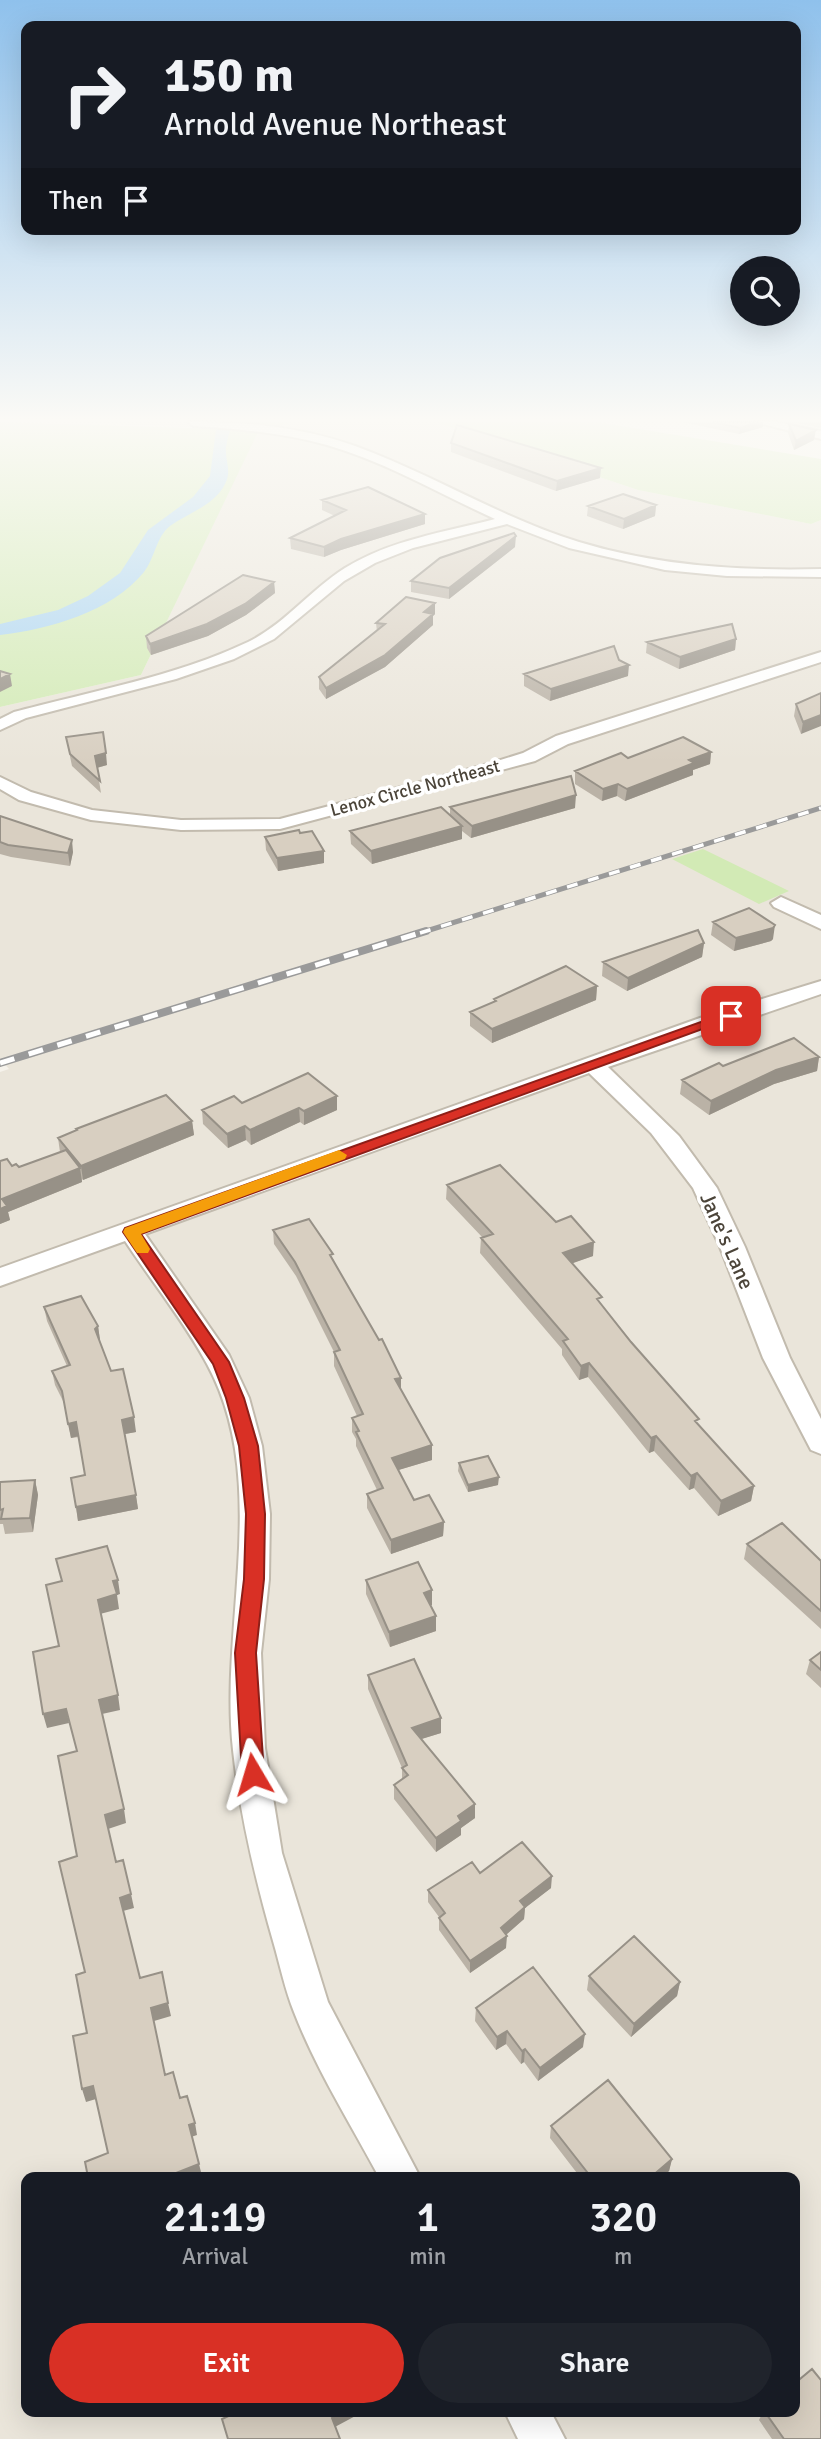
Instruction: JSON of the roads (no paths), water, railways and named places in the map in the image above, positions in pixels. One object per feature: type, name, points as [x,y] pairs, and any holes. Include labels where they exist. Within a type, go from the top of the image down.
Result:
[{"type":"street","points":[[0,725],[20,715],[190,668],[255,644],[301,614],[340,578],[369,561],[446,536]]},
{"type":"street","points":[[552,536],[575,545],[653,563],[742,573],[821,573]]},
{"type":"street","name":"Lenox Circle Northeast","points":[[0,782],[25,796],[91,815],[181,825],[280,824],[487,771],[529,757],[562,740],[821,657]]},
{"type":"street","points":[[781,903],[821,923]]},
{"type":"street","points":[[0,1277],[821,987]]},
{"type":"street","name":"Jane's Lane","points":[[594,1066],[667,1136],[711,1199],[741,1264],[765,1332],[802,1411],[821,1443]]},
{"type":"street","points":[[131,1232],[220,1362],[235,1398],[248,1446],[255,1514],[254,1579],[245,1653],[249,1748],[265,1853],[311,2009],[397,2172]]},
{"type":"street","points":[[530,2417],[543,2439]]},
{"type":"water","points":[[144,536],[162,536],[144,572],[115,598],[59,623],[0,635],[0,624],[58,610],[88,596],[120,573]]},
{"type":"railway","points":[[420,933],[821,808]]},
{"type":"railway","points":[[0,1063],[426,931]]}]
